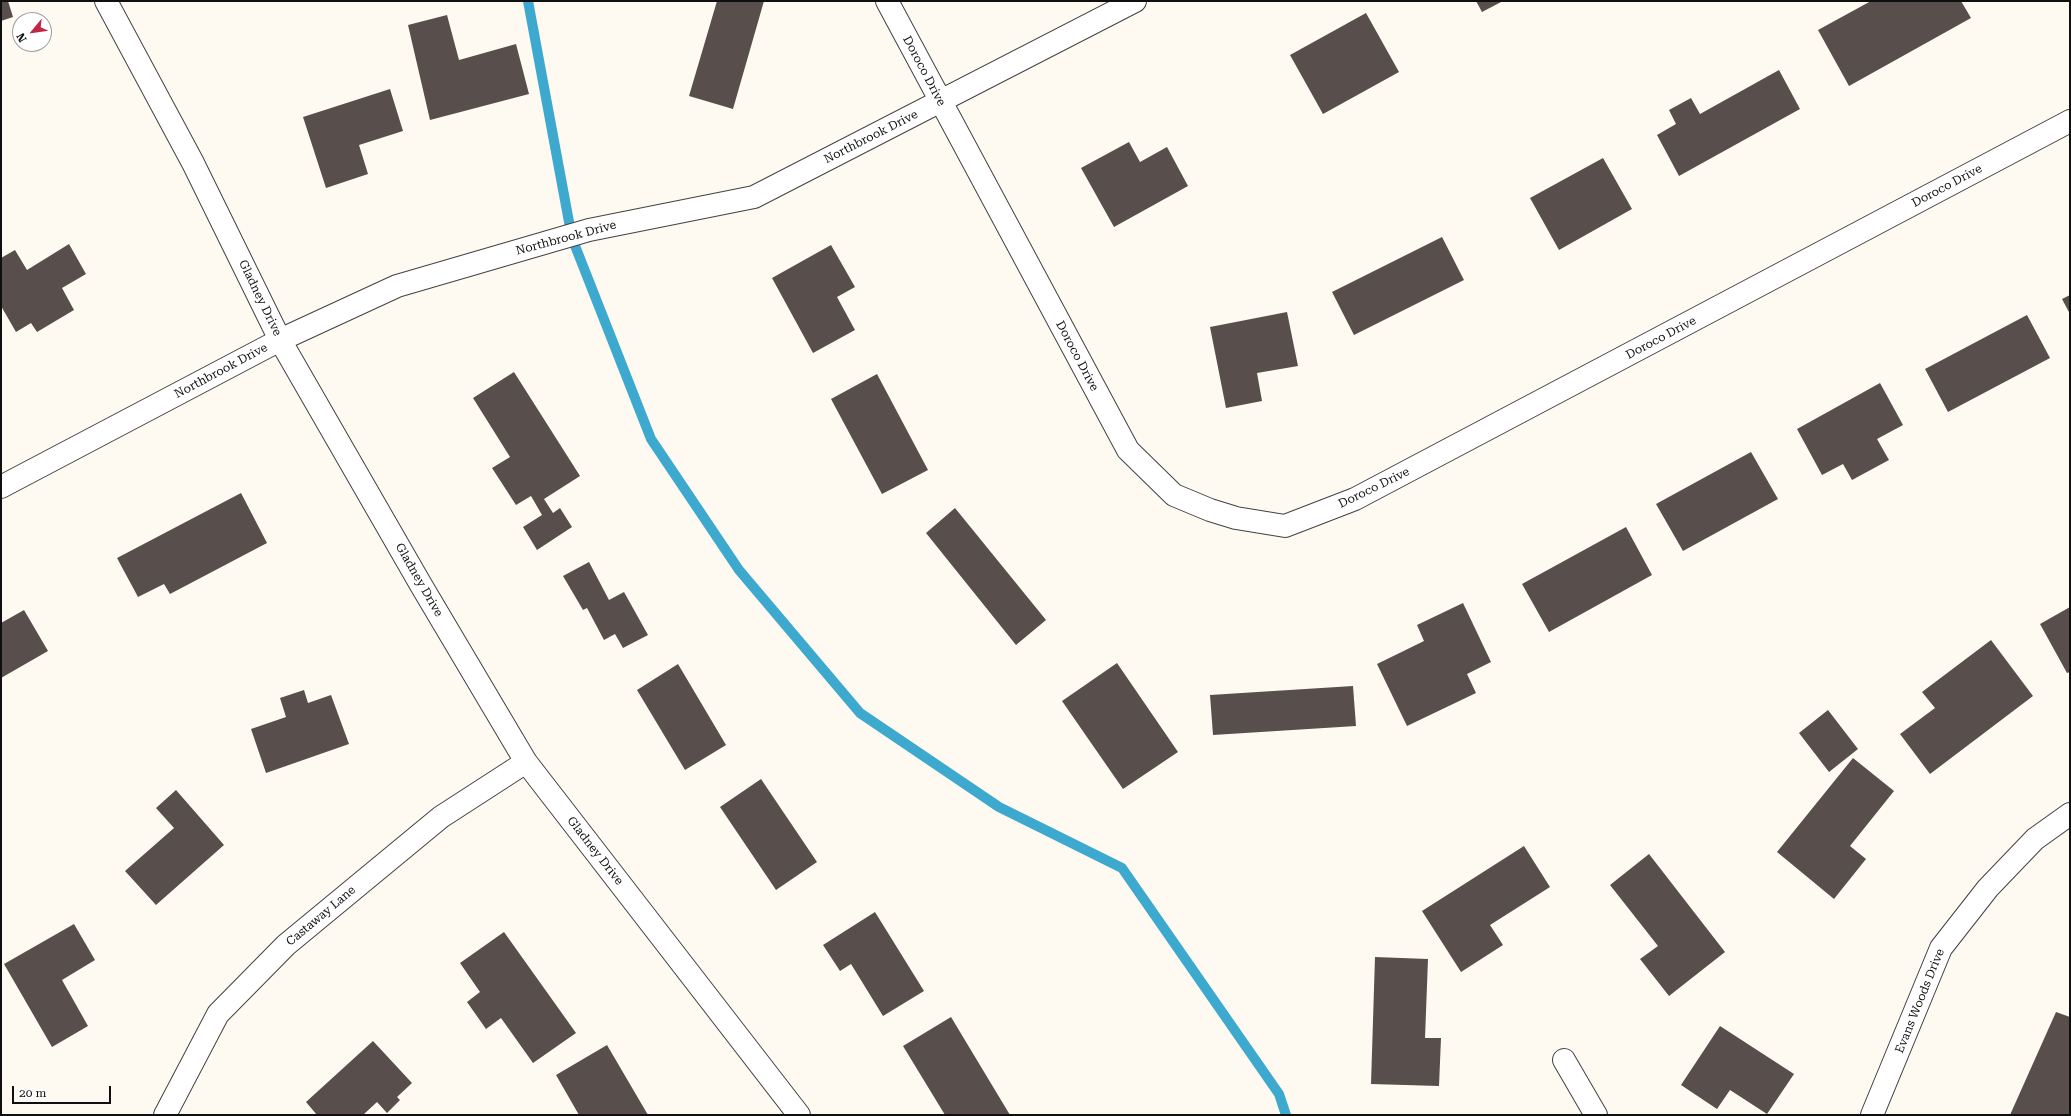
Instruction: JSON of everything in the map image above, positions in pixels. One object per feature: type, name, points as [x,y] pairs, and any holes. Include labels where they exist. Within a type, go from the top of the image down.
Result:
[{"type":"street","name":"Gladney Drive","points":[[106,1],[193,163],[280,340],[421,585],[526,762],[799,1115]]},
{"type":"street","name":"Doroco Drive","points":[[887,1],[1128,450],[1174,495],[1210,510],[1236,518],[1285,526],[1356,500],[2070,121]]},
{"type":"street","name":"Northbrook Drive","points":[[1,487],[280,340],[397,286],[590,230],[754,197],[1134,1]]},
{"type":"street","name":"Castaway Lane","points":[[165,1115],[218,1014],[286,945],[441,817],[526,762]]},
{"type":"street","name":"Evans Woods Drive","points":[[1872,1115],[1941,948],[1993,882],[2035,839],[2070,814]]},
{"type":"street","points":[[1564,1060],[1596,1115]]},
{"type":"building","points":[[1,1],[8,1],[12,17],[1,21]]},
{"type":"building","points":[[717,1],[764,1],[733,109],[689,96]]},
{"type":"building","points":[[1476,1],[1503,1],[1482,12]]},
{"type":"building","points":[[1871,1],[1961,1],[1971,18],[1849,86],[1818,30]]},
{"type":"building","points":[[1366,13],[1399,72],[1323,114],[1290,55]]},
{"type":"building","points":[[447,15],[459,60],[516,44],[529,94],[430,120],[408,25]]},
{"type":"building","points":[[1779,70],[1800,109],[1679,176],[1657,135],[1676,124],[1669,110],[1691,98],[1700,114]]},
{"type":"building","points":[[390,89],[403,131],[359,145],[368,174],[326,188],[303,117]]},
{"type":"building","points":[[1129,142],[1140,162],[1167,147],[1188,186],[1114,227],[1081,168]]},
{"type":"building","points":[[1603,158],[1632,209],[1559,250],[1530,198]]},
{"type":"building","points":[[1442,237],[1464,280],[1354,335],[1332,292]]},
{"type":"building","points":[[69,244],[86,274],[62,288],[74,310],[37,332],[31,323],[16,332],[1,306],[1,258],[15,250],[27,270]]},
{"type":"building","points":[[831,245],[855,287],[837,297],[855,330],[813,353],[772,278]]},
{"type":"building","points":[[2070,295],[2070,314],[2062,299]]},
{"type":"building","points":[[1287,312],[1298,366],[1257,373],[1262,401],[1226,408],[1210,327]]},
{"type":"building","points":[[2027,315],[2050,358],[1948,412],[1925,369]]},
{"type":"building","points":[[514,372],[580,476],[544,499],[553,513],[560,508],[572,527],[537,550],[523,527],[542,515],[531,496],[516,505],[492,468],[510,457],[473,398]]},
{"type":"building","points":[[877,374],[928,470],[882,494],[831,399]]},
{"type":"building","points":[[1880,383],[1903,425],[1877,439],[1889,460],[1852,480],[1843,464],[1822,475],[1797,429]]},
{"type":"building","points":[[1751,452],[1778,499],[1683,551],[1656,504]]},
{"type":"building","points":[[241,493],[267,543],[170,594],[164,584],[138,597],[117,558]]},
{"type":"building","points":[[955,508],[1046,620],[1016,645],[926,533]]},
{"type":"building","points":[[1626,527],[1652,575],[1549,632],[1522,584]]},
{"type":"building","points":[[589,562],[609,600],[624,592],[648,635],[623,648],[615,634],[604,640],[587,608],[583,610],[563,576]]},
{"type":"building","points":[[1463,603],[1491,662],[1467,674],[1476,693],[1407,726],[1377,664],[1424,641],[1417,625]]},
{"type":"building","points":[[2070,607],[2070,672],[2067,673],[2040,624]]},
{"type":"building","points":[[24,610],[48,651],[1,678],[1,623]]},
{"type":"building","points":[[1991,640],[2033,696],[1930,774],[1900,734],[1935,708],[1922,692]]},
{"type":"building","points":[[1117,663],[1178,752],[1123,789],[1062,701]]},
{"type":"building","points":[[678,664],[726,745],[685,770],[637,690]]},
{"type":"building","points":[[1353,686],[1356,726],[1213,735],[1210,695]]},
{"type":"building","points":[[304,690],[308,703],[331,695],[349,744],[266,773],[251,729],[286,717],[280,698]]},
{"type":"building","points":[[1828,710],[1858,749],[1829,772],[1799,733]]},
{"type":"building","points":[[1853,758],[1894,791],[1850,846],[1866,859],[1834,899],[1777,852]]},
{"type":"building","points":[[761,779],[817,862],[776,890],[720,807]]},
{"type":"building","points":[[176,790],[224,845],[156,905],[125,871],[174,828],[156,808]]},
{"type":"building","points":[[1524,846],[1550,887],[1490,925],[1503,945],[1461,972],[1422,911]]},
{"type":"building","points":[[1649,854],[1725,952],[1669,996],[1640,959],[1658,946],[1610,885]]},
{"type":"building","points":[[875,912],[924,991],[883,1016],[851,964],[840,971],[823,945]]},
{"type":"building","points":[[74,924],[95,960],[62,980],[88,1026],[52,1047],[4,964]]},
{"type":"building","points":[[504,932],[576,1033],[533,1063],[501,1018],[486,1029],[467,1002],[480,992],[460,963]]},
{"type":"building","points":[[1375,957],[1428,959],[1425,1038],[1441,1038],[1439,1086],[1371,1084]]},
{"type":"building","points":[[2056,1012],[2070,1017],[2070,1115],[2010,1115]]},
{"type":"building","points":[[951,1017],[1010,1115],[945,1115],[903,1046]]},
{"type":"building","points":[[1720,1026],[1794,1074],[1767,1114],[1730,1090],[1717,1109],[1681,1085]]},
{"type":"building","points":[[373,1041],[412,1083],[397,1097],[400,1100],[387,1113],[377,1102],[363,1115],[317,1115],[306,1102]]},
{"type":"building","points":[[607,1045],[648,1115],[579,1115],[556,1075]]},
{"type":"waterway","points":[[528,1],[572,238],[651,439],[739,570],[860,713],[999,807],[1122,868],[1279,1094],[1286,1115]]}]
